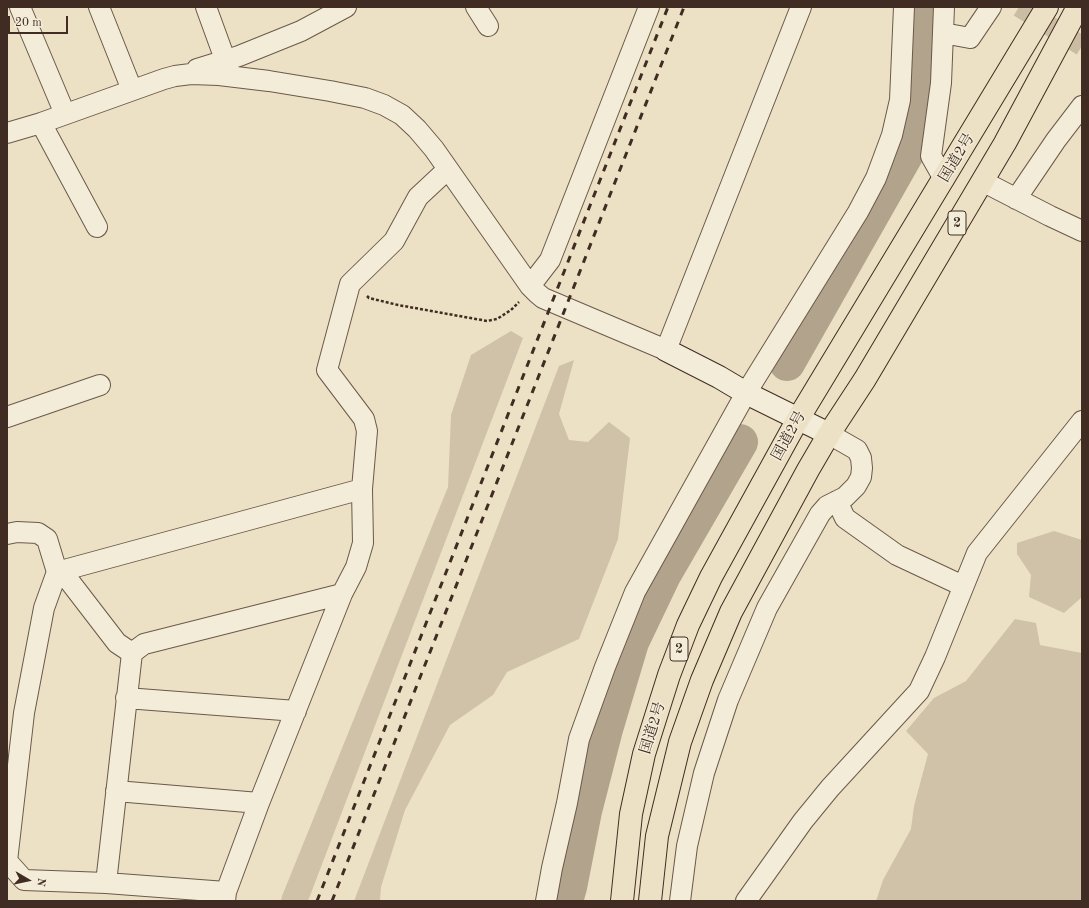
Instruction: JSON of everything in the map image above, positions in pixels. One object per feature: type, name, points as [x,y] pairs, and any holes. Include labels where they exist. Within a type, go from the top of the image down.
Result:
[{"type":"highway","name":"国道2号","points":[[622,901],[631,814],[644,754],[669,675],[688,625],[712,577],[798,420],[1047,7]]},
{"type":"highway","name":"国道2号","points":[[650,901],[657,836],[680,742],[702,680],[731,612],[804,476],[865,379],[1009,136],[1078,7]]},
{"type":"street","points":[[20,7],[65,114]]},
{"type":"street","points":[[100,7],[132,90]]},
{"type":"street","points":[[206,7],[228,68]]},
{"type":"street","points":[[7,133],[41,123],[175,76],[228,68],[346,7]]},
{"type":"street","points":[[476,7],[488,26]]},
{"type":"street","points":[[530,286],[550,260],[649,7]]},
{"type":"street","points":[[666,350],[801,7]]},
{"type":"street","points":[[546,901],[579,739],[632,598],[746,393],[858,212],[876,178],[892,135],[900,100],[904,7]]},
{"type":"street","points":[[944,7],[940,83],[931,156],[944,179]]},
{"type":"street","points":[[943,33],[970,38],[991,7]]},
{"type":"street","points":[[228,68],[364,98],[384,105],[402,115],[417,128],[448,169],[530,286],[543,298],[666,350],[719,376],[746,393],[829,434],[857,450],[861,458],[861,477],[856,486],[837,501],[826,506],[820,514],[767,608],[728,700],[703,781],[687,846],[680,901]]},
{"type":"street","points":[[1016,199],[1056,140],[1082,106]]},
{"type":"street","points":[[41,123],[97,227]]},
{"type":"street","points":[[7,534],[17,532],[38,533],[47,538],[56,572],[44,608],[24,713],[7,861],[24,880],[106,883],[225,896],[259,803],[342,594],[356,567],[363,543],[362,489],[367,431],[364,418],[327,370],[350,284],[394,241],[418,197],[448,169]]},
{"type":"street","points":[[982,181],[1082,231]]},
{"type":"street","points":[[7,417],[100,385]]},
{"type":"street","points":[[746,901],[803,820],[830,788],[919,691],[935,657],[977,553],[1082,421]]},
{"type":"street","points":[[56,572],[362,489]]},
{"type":"street","points":[[837,501],[845,518],[897,555],[963,586]]},
{"type":"street","points":[[56,572],[67,578],[117,643],[132,653]]},
{"type":"street","points":[[106,883],[132,653],[144,644],[342,594]]},
{"type":"street","points":[[126,698],[296,711]]},
{"type":"street","points":[[116,791],[259,803]]},
{"type":"path","points":[[350,284],[369,298],[398,305],[487,320],[497,319],[511,310],[526,294],[530,286]]},
{"type":"shaded area","points":[[511,331],[523,338],[308,901],[281,901],[448,487],[451,415],[471,355]]},
{"type":"shaded area","points":[[574,360],[559,414],[569,440],[588,442],[609,422],[630,438],[618,539],[579,639],[507,672],[493,695],[450,725],[405,810],[381,887],[380,901],[354,901],[559,366]]},
{"type":"shaded area","points":[[1054,531],[1082,540],[1082,597],[1064,613],[1029,597],[1031,575],[1017,554],[1017,543]]},
{"type":"shaded area","points":[[1015,619],[1036,623],[1040,645],[1082,653],[1082,901],[876,901],[883,880],[911,829],[914,806],[928,754],[906,731],[934,698],[966,681]]},
{"type":"waterway","points":[[787,363],[908,150],[922,85],[924,7]]},
{"type":"waterway","points":[[565,901],[584,811],[605,729],[631,642],[663,575],[740,442]]},
{"type":"tunnel","points":[[1019,7],[1082,46]]},
{"type":"railway","points":[[317,901],[668,7]]},
{"type":"railway","points":[[332,901],[684,7]]}]
